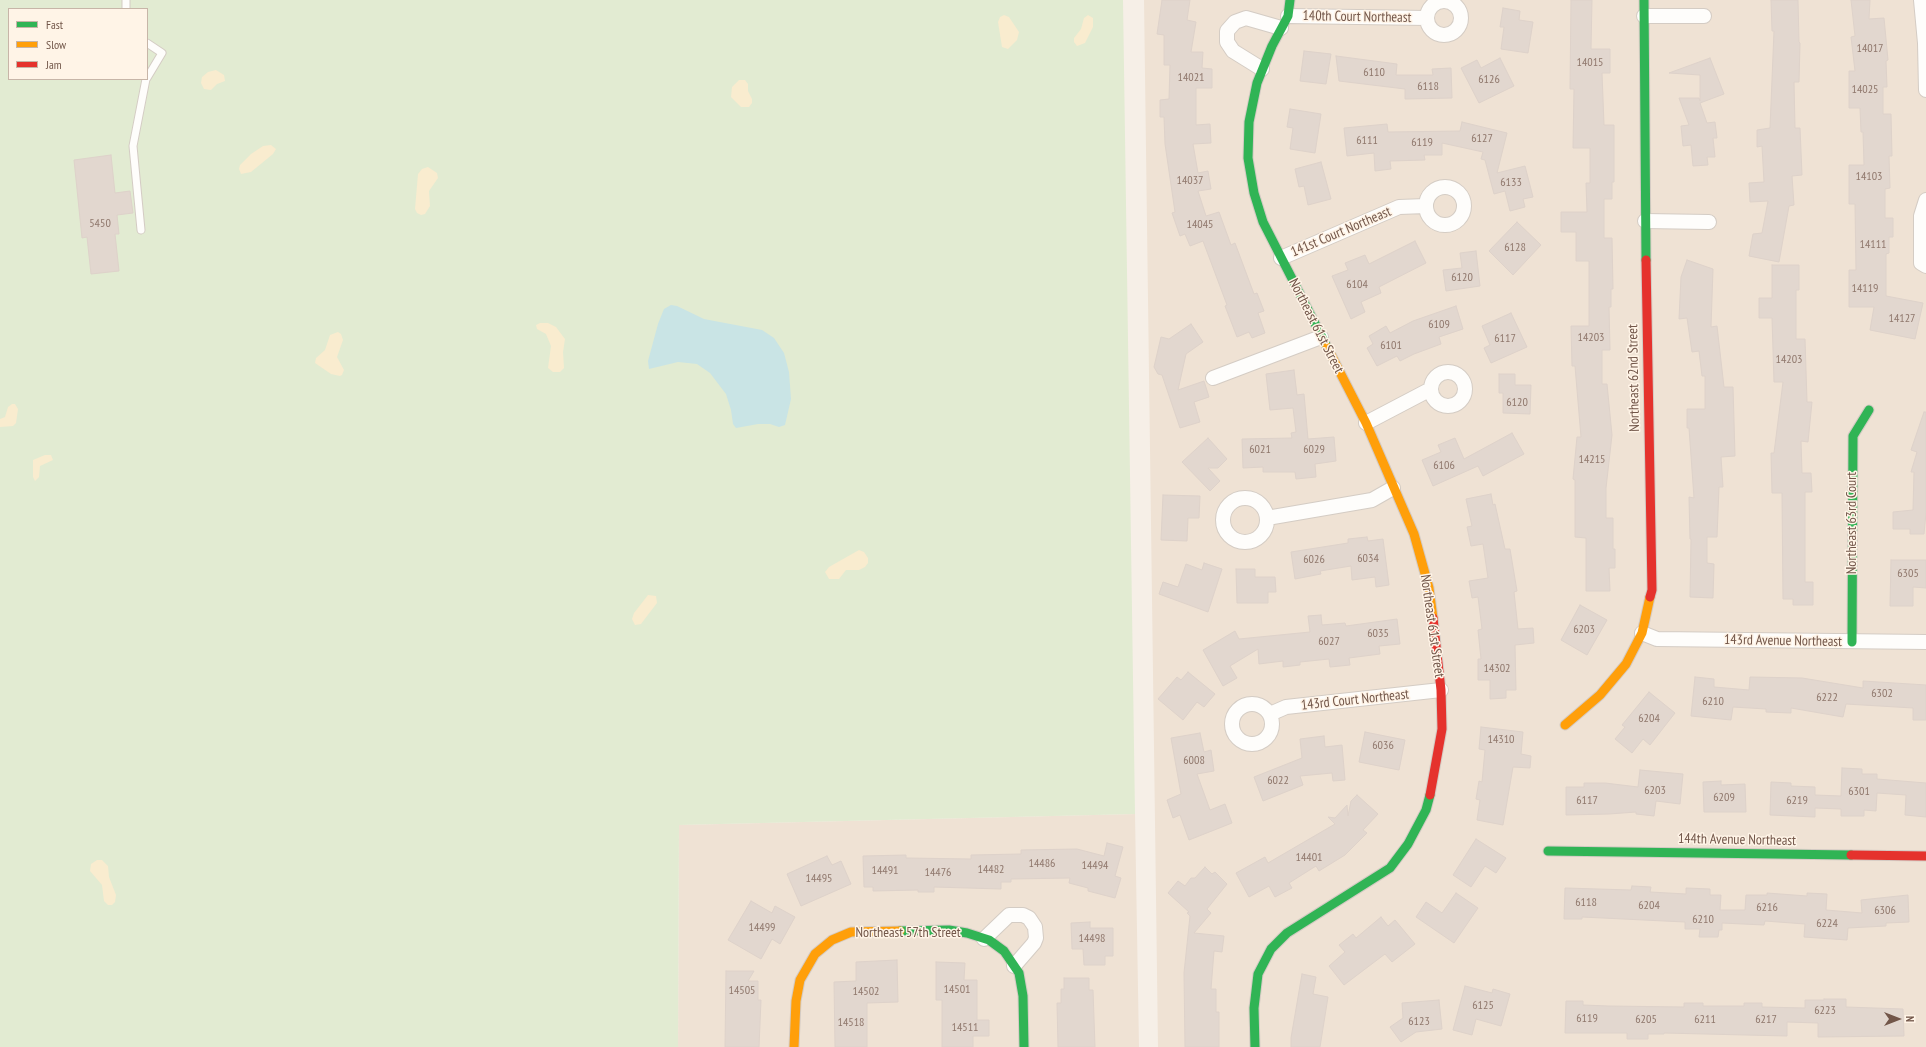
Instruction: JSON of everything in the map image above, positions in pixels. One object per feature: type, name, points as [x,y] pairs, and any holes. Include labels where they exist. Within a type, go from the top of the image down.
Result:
[{"type":"street","name":"Northeast 61st Street","points":[[1255,1047],[1254,1008],[1258,974],[1271,949],[1287,933],[1390,868],[1408,844],[1426,810],[1442,729],[1441,690],[1429,588],[1414,534],[1366,423],[1280,258],[1263,222],[1254,192],[1248,158],[1250,122],[1257,83],[1272,46],[1285,22],[1290,0]]},
{"type":"street","name":"Northeast 62nd Street","points":[[1565,725],[1600,695],[1626,664],[1642,633],[1652,590],[1644,0]]},
{"type":"street","points":[[1921,0],[1925,43],[1926,90]]},
{"type":"street","points":[[1644,16],[1704,16]]},
{"type":"street","points":[[1262,69],[1233,52],[1227,42],[1227,31],[1235,22],[1246,18],[1285,22]]},
{"type":"street","name":"140th Court Northeast","points":[[1285,22],[1427,18]]},
{"type":"street","points":[[1926,200],[1921,216],[1921,263],[1926,266]]},
{"type":"street","name":"141st Court Northeast","points":[[1280,258],[1399,207],[1426,206]]},
{"type":"street","points":[[1646,221],[1709,222]]},
{"type":"street","points":[[1213,378],[1321,336]]},
{"type":"street","points":[[1366,423],[1431,391]]},
{"type":"street","name":"Northeast 63rd Court","points":[[1852,642],[1853,436],[1869,410]]},
{"type":"street","points":[[1267,518],[1372,500],[1394,488]]},
{"type":"street","name":"143rd Avenue Northeast","points":[[1642,633],[1657,639],[1926,642]]},
{"type":"street","name":"143rd Court Northeast","points":[[1270,714],[1286,707],[1441,690]]},
{"type":"street","name":"144th Avenue Northeast","points":[[1548,851],[1926,856]]},
{"type":"street","points":[[984,939],[1009,915],[1023,914],[1035,926],[1036,938],[1034,943],[1014,966],[1019,974],[1023,996],[1024,1047]]},
{"type":"street","name":"Northeast 57th Street","points":[[794,1047],[796,1001],[800,980],[815,954],[832,940],[851,932],[949,930],[967,933],[984,939],[1004,951],[1014,966]]},
{"type":"lane","points":[[148,44],[162,54],[148,76]]},
{"type":"lane","points":[[141,230],[133,146],[147,80]]},
{"type":"shaded area","points":[[1144,0],[1926,0],[1926,1047],[1158,1047]]},
{"type":"shaded area","points":[[1135,814],[1139,1047],[678,1047],[679,825]]},
{"type":"green space","points":[[0,0],[1123,0],[1135,814],[679,825],[678,1047],[0,1047]]},
{"type":"sand","points":[[1004,15],[1009,17],[1019,32],[1017,40],[1008,49],[1002,47],[998,22],[1000,17]]},
{"type":"sand","points":[[1088,15],[1093,18],[1093,27],[1085,43],[1077,46],[1074,42],[1074,38],[1081,29],[1084,18]]},
{"type":"sand","points":[[216,70],[224,75],[225,81],[217,84],[211,90],[204,89],[201,83],[202,77],[208,72]]},
{"type":"sand","points":[[739,80],[745,80],[748,84],[748,91],[752,99],[752,103],[749,107],[741,107],[731,97],[732,87]]},
{"type":"sand","points":[[271,145],[276,149],[273,154],[251,172],[241,174],[239,169],[240,165],[251,154],[263,146]]},
{"type":"sand","points":[[428,167],[437,173],[438,178],[429,191],[430,206],[425,214],[421,215],[417,213],[415,209],[418,174],[422,169]]},
{"type":"sand","points":[[540,323],[548,323],[556,327],[565,339],[563,352],[564,368],[560,372],[553,372],[548,368],[551,346],[546,334],[537,329],[536,325]]},
{"type":"sand","points":[[338,332],[341,334],[343,340],[337,357],[344,370],[340,376],[331,374],[315,363],[316,358],[325,350],[330,335]]},
{"type":"sand","points":[[15,404],[18,409],[16,423],[13,426],[0,427],[0,419],[5,417],[8,407]]},
{"type":"sand","points":[[45,455],[51,455],[53,460],[40,466],[39,477],[35,481],[33,477],[33,460]]},
{"type":"sand","points":[[859,550],[864,552],[868,558],[868,563],[865,567],[859,570],[846,570],[839,579],[829,579],[825,572],[829,567]]},
{"type":"sand","points":[[648,595],[656,596],[657,603],[641,624],[635,625],[632,619],[634,613]]},
{"type":"sand","points":[[97,860],[102,860],[108,866],[109,877],[116,895],[115,902],[112,905],[108,905],[104,901],[102,885],[90,871],[91,864]]},
{"type":"water","points":[[671,305],[677,306],[704,319],[762,330],[774,338],[784,353],[789,372],[791,399],[785,425],[779,427],[770,424],[758,424],[736,428],[733,424],[731,410],[726,394],[710,373],[697,364],[678,362],[649,369],[648,361],[658,324],[664,309]]},
{"type":"building","points":[[1162,0],[1190,0],[1187,20],[1196,22],[1191,52],[1203,52],[1202,68],[1212,69],[1212,88],[1196,88],[1196,125],[1210,124],[1211,143],[1193,144],[1198,173],[1208,171],[1211,189],[1198,191],[1206,216],[1219,212],[1231,245],[1235,243],[1254,294],[1257,293],[1264,311],[1258,313],[1265,333],[1252,338],[1249,332],[1237,337],[1225,306],[1227,305],[1203,241],[1190,246],[1185,234],[1180,236],[1172,213],[1175,212],[1165,144],[1164,117],[1160,117],[1160,100],[1169,99],[1170,65],[1164,65],[1164,35],[1157,34]]},
{"type":"building","points":[[1571,0],[1592,0],[1591,49],[1610,49],[1610,73],[1602,73],[1604,125],[1614,125],[1614,182],[1612,182],[1612,199],[1604,199],[1604,238],[1612,238],[1613,289],[1611,289],[1611,307],[1609,307],[1610,350],[1602,350],[1602,384],[1607,384],[1612,435],[1606,488],[1606,518],[1613,518],[1613,549],[1615,549],[1615,568],[1609,568],[1610,591],[1586,591],[1586,538],[1575,537],[1575,480],[1573,479],[1577,437],[1581,437],[1575,366],[1572,366],[1571,326],[1589,326],[1589,261],[1576,261],[1576,232],[1561,232],[1561,212],[1587,212],[1586,183],[1590,183],[1590,148],[1573,148],[1574,89],[1570,89]]},
{"type":"building","points":[[1771,0],[1798,0],[1800,43],[1799,82],[1794,82],[1795,128],[1800,128],[1802,175],[1792,176],[1794,205],[1789,206],[1779,262],[1749,256],[1753,234],[1762,233],[1768,201],[1750,202],[1749,183],[1764,182],[1762,146],[1757,147],[1757,130],[1770,128],[1774,31],[1772,31]]},
{"type":"building","points":[[1851,0],[1870,0],[1869,19],[1884,18],[1888,60],[1886,61],[1887,87],[1883,87],[1883,114],[1891,114],[1892,156],[1889,156],[1890,188],[1885,189],[1885,218],[1893,218],[1893,237],[1889,237],[1889,253],[1886,254],[1886,296],[1923,303],[1915,339],[1870,330],[1874,307],[1849,307],[1849,270],[1856,270],[1855,204],[1849,204],[1849,165],[1864,165],[1863,132],[1861,132],[1860,108],[1849,108],[1849,71],[1855,71],[1851,37],[1855,36]]},
{"type":"building","points":[[1503,8],[1520,11],[1519,20],[1533,22],[1528,53],[1501,49],[1504,27],[1500,27]]},
{"type":"building","points":[[1304,51],[1331,54],[1326,84],[1300,81]]},
{"type":"building","points":[[1336,56],[1397,64],[1396,75],[1433,75],[1432,69],[1451,68],[1452,98],[1405,99],[1405,89],[1339,81]]},
{"type":"building","points":[[1500,58],[1514,86],[1479,103],[1461,68],[1477,60],[1481,68]]},
{"type":"building","points":[[1710,58],[1724,94],[1700,103],[1707,123],[1715,122],[1717,138],[1713,138],[1715,157],[1707,157],[1708,165],[1693,166],[1691,145],[1683,146],[1681,126],[1689,125],[1679,98],[1699,98],[1700,101],[1700,75],[1669,73]]},
{"type":"building","points":[[1290,109],[1321,114],[1315,153],[1290,149],[1293,128],[1287,127]]},
{"type":"building","points":[[1462,122],[1507,133],[1497,173],[1525,166],[1533,197],[1523,199],[1525,207],[1510,211],[1505,191],[1494,194],[1485,160],[1481,159],[1483,152],[1442,143],[1442,155],[1424,155],[1425,160],[1390,161],[1391,169],[1375,171],[1374,153],[1347,156],[1344,128],[1387,124],[1388,132],[1460,131]]},
{"type":"building","points":[[111,155],[115,193],[130,191],[133,213],[117,215],[119,234],[115,234],[119,271],[91,274],[87,237],[82,238],[74,160]]},
{"type":"building","points":[[1321,162],[1331,199],[1308,205],[1304,186],[1299,187],[1295,169]]},
{"type":"building","points":[[1517,222],[1541,245],[1513,275],[1489,251]]},
{"type":"building","points":[[1415,241],[1426,263],[1379,287],[1381,293],[1361,302],[1365,312],[1351,319],[1332,276],[1348,270],[1345,263],[1365,255],[1369,264]]},
{"type":"building","points":[[1476,251],[1480,286],[1446,291],[1443,270],[1462,268],[1460,253]]},
{"type":"building","points":[[1687,260],[1713,269],[1711,327],[1717,326],[1724,387],[1733,387],[1735,456],[1721,457],[1723,487],[1719,487],[1717,537],[1707,537],[1707,563],[1714,564],[1713,598],[1690,597],[1691,539],[1689,497],[1694,498],[1689,428],[1687,428],[1687,409],[1705,409],[1705,376],[1702,376],[1699,351],[1692,352],[1687,318],[1679,319],[1681,277]]},
{"type":"building","points":[[1772,265],[1799,265],[1799,290],[1796,290],[1796,339],[1805,339],[1807,402],[1812,402],[1808,442],[1801,441],[1802,473],[1811,473],[1812,492],[1805,492],[1805,582],[1813,582],[1813,605],[1793,605],[1793,599],[1783,599],[1782,493],[1772,493],[1771,453],[1774,453],[1783,382],[1774,382],[1772,318],[1759,318],[1759,298],[1772,298]]},
{"type":"building","points":[[1456,306],[1463,329],[1439,337],[1441,344],[1400,361],[1397,356],[1377,366],[1367,348],[1373,344],[1369,336],[1386,326],[1390,333],[1413,321]]},
{"type":"building","points":[[1511,313],[1527,347],[1491,363],[1484,348],[1490,345],[1482,326]]},
{"type":"building","points":[[1191,324],[1203,342],[1186,354],[1178,390],[1204,381],[1209,397],[1194,402],[1200,422],[1180,428],[1162,375],[1158,374],[1154,367],[1161,337],[1169,339]]},
{"type":"building","points":[[1294,370],[1297,395],[1304,394],[1308,439],[1334,437],[1336,461],[1315,464],[1316,477],[1296,479],[1295,472],[1263,472],[1263,467],[1243,468],[1242,439],[1292,438],[1291,433],[1296,432],[1293,408],[1270,410],[1266,374]]},
{"type":"building","points":[[1499,374],[1515,374],[1515,385],[1531,385],[1530,414],[1503,413],[1503,393],[1499,393]]},
{"type":"building","points":[[1924,412],[1926,412],[1926,513],[1924,534],[1910,534],[1910,529],[1893,529],[1893,512],[1913,510],[1914,472],[1911,472],[1917,452],[1911,450]]},
{"type":"building","points":[[1512,433],[1524,454],[1483,476],[1478,466],[1433,486],[1422,460],[1441,452],[1438,445],[1455,438],[1464,459]]},
{"type":"building","points":[[1208,438],[1227,459],[1218,468],[1208,468],[1220,481],[1210,491],[1182,462]]},
{"type":"building","points":[[1491,494],[1493,505],[1495,504],[1505,549],[1510,549],[1517,591],[1514,592],[1518,629],[1533,628],[1534,643],[1515,645],[1516,690],[1506,690],[1506,698],[1490,699],[1490,680],[1478,680],[1478,659],[1481,659],[1478,630],[1482,629],[1478,597],[1472,598],[1469,581],[1488,578],[1483,544],[1471,546],[1467,527],[1472,526],[1466,499]]},
{"type":"building","points":[[1163,495],[1200,496],[1199,518],[1188,518],[1187,541],[1161,540]]},
{"type":"building","points":[[1367,537],[1368,541],[1383,539],[1389,585],[1376,587],[1375,577],[1352,580],[1351,566],[1320,571],[1321,574],[1295,579],[1291,552],[1348,543],[1348,539]]},
{"type":"building","points":[[1891,560],[1926,560],[1926,588],[1913,587],[1913,606],[1890,606]]},
{"type":"building","points":[[1204,563],[1222,569],[1208,612],[1159,594],[1163,582],[1178,587],[1186,564],[1202,570]]},
{"type":"building","points":[[1236,569],[1255,569],[1255,577],[1275,577],[1276,592],[1268,592],[1268,603],[1237,603]]},
{"type":"building","points":[[1580,605],[1607,620],[1587,655],[1561,640]]},
{"type":"building","points":[[1321,615],[1322,625],[1345,623],[1346,626],[1397,619],[1400,644],[1379,646],[1380,654],[1349,658],[1350,665],[1330,667],[1329,659],[1300,662],[1300,665],[1283,667],[1283,661],[1259,664],[1258,649],[1230,666],[1237,678],[1223,686],[1203,650],[1235,631],[1239,639],[1310,632],[1308,616]]},
{"type":"building","points":[[1188,672],[1215,694],[1204,707],[1197,702],[1183,720],[1158,699],[1177,677],[1181,680]]},
{"type":"building","points":[[1695,677],[1714,679],[1714,687],[1749,690],[1750,677],[1802,678],[1863,688],[1863,681],[1926,685],[1926,720],[1913,720],[1913,708],[1846,704],[1843,717],[1791,708],[1791,713],[1766,712],[1766,709],[1733,707],[1731,720],[1691,716]]},
{"type":"building","points":[[1649,692],[1675,713],[1650,745],[1643,739],[1632,753],[1615,739],[1625,727],[1622,725]]},
{"type":"building","points":[[1481,727],[1523,732],[1521,754],[1531,756],[1530,768],[1513,767],[1503,825],[1477,820],[1480,800],[1476,799],[1479,781],[1482,782],[1485,750],[1479,749]]},
{"type":"building","points":[[1365,732],[1405,740],[1399,770],[1359,762]]},
{"type":"building","points":[[1200,733],[1204,752],[1211,750],[1214,771],[1197,774],[1210,810],[1225,804],[1232,823],[1189,840],[1180,815],[1173,818],[1167,800],[1181,794],[1171,738]]},
{"type":"building","points":[[1324,736],[1325,747],[1342,745],[1345,780],[1333,781],[1332,773],[1300,776],[1303,785],[1263,801],[1254,777],[1302,758],[1300,739]]},
{"type":"building","points":[[1842,768],[1862,769],[1862,774],[1877,774],[1877,779],[1926,783],[1926,817],[1905,815],[1906,795],[1877,793],[1876,811],[1864,810],[1864,816],[1841,816],[1841,809],[1815,808],[1815,817],[1770,815],[1771,782],[1791,783],[1791,786],[1815,787],[1815,795],[1841,796]]},
{"type":"building","points":[[1640,770],[1683,774],[1680,804],[1656,801],[1654,816],[1636,814],[1636,812],[1566,815],[1566,787],[1584,787],[1584,783],[1605,783],[1638,787]]},
{"type":"building","points":[[1721,781],[1721,785],[1745,784],[1746,812],[1704,812],[1703,782]]},
{"type":"building","points":[[1357,795],[1378,814],[1363,830],[1367,833],[1345,855],[1319,871],[1316,866],[1289,883],[1292,888],[1275,897],[1269,886],[1249,897],[1236,873],[1265,857],[1268,863],[1335,824],[1328,817],[1335,818],[1347,805],[1348,816],[1351,801]]},
{"type":"building","points":[[1476,839],[1506,858],[1496,873],[1485,866],[1471,887],[1453,875]]},
{"type":"building","points":[[1107,843],[1123,847],[1115,876],[1121,878],[1115,898],[1088,891],[1088,888],[1069,883],[1070,878],[1011,879],[1011,882],[1001,882],[1001,889],[934,887],[934,892],[918,892],[918,890],[873,891],[873,887],[864,887],[863,856],[906,855],[906,858],[971,859],[971,855],[1021,854],[1021,850],[1077,849],[1104,856]]},
{"type":"building","points":[[827,856],[832,865],[841,861],[851,884],[801,906],[787,874]]},
{"type":"building","points":[[1205,867],[1212,874],[1215,872],[1227,884],[1207,909],[1211,913],[1194,933],[1224,936],[1222,952],[1214,951],[1211,989],[1216,989],[1216,1012],[1219,1012],[1219,1047],[1185,1047],[1184,973],[1190,916],[1187,913],[1189,912],[1168,893],[1178,881],[1185,886],[1191,878],[1195,878]]},
{"type":"building","points":[[1632,886],[1651,887],[1650,892],[1686,894],[1686,888],[1710,889],[1710,895],[1721,895],[1720,910],[1745,910],[1746,895],[1767,895],[1767,893],[1807,896],[1807,893],[1827,894],[1826,910],[1862,913],[1861,900],[1908,895],[1909,922],[1886,923],[1886,926],[1848,928],[1847,940],[1804,937],[1805,924],[1765,921],[1764,925],[1722,923],[1722,930],[1719,930],[1718,937],[1699,937],[1700,929],[1685,929],[1685,922],[1582,917],[1582,919],[1564,919],[1565,888],[1631,890]]},
{"type":"building","points":[[1456,893],[1478,908],[1454,943],[1416,917],[1426,902],[1442,913]]},
{"type":"building","points":[[751,901],[772,913],[775,906],[795,917],[780,944],[772,939],[761,959],[728,940]]},
{"type":"building","points":[[1381,917],[1388,926],[1395,920],[1415,944],[1392,962],[1385,954],[1344,985],[1329,966],[1345,952],[1339,945],[1353,934],[1356,938]]},
{"type":"building","points":[[1090,922],[1090,928],[1113,928],[1113,956],[1105,956],[1105,965],[1084,965],[1083,949],[1072,949],[1071,923]]},
{"type":"building","points":[[897,960],[898,1002],[867,1003],[867,1047],[835,1047],[834,982],[856,981],[856,962]]},
{"type":"building","points":[[936,962],[965,963],[964,980],[977,980],[977,1020],[989,1020],[989,1036],[973,1036],[973,1047],[942,1047],[942,1000],[936,1000]]},
{"type":"building","points":[[726,971],[754,971],[748,981],[758,981],[758,1000],[761,1000],[759,1047],[725,1047]]},
{"type":"building","points":[[1302,974],[1316,977],[1313,994],[1328,997],[1320,1047],[1291,1047],[1291,1038]]},
{"type":"building","points":[[1064,978],[1089,978],[1089,990],[1093,990],[1095,1047],[1058,1047],[1057,1003],[1061,1003],[1061,989],[1064,989]]},
{"type":"building","points":[[1465,986],[1492,993],[1493,989],[1510,994],[1501,1026],[1476,1019],[1472,1035],[1453,1030]]},
{"type":"building","points":[[1846,999],[1846,1007],[1903,1009],[1904,1036],[1818,1037],[1818,1023],[1787,1022],[1787,1036],[1664,1033],[1648,1034],[1648,1039],[1627,1039],[1627,1033],[1565,1033],[1566,1001],[1583,1001],[1583,1005],[1608,1006],[1684,1007],[1684,1003],[1703,1003],[1703,1006],[1744,1006],[1744,1003],[1762,1003],[1762,1007],[1805,1008],[1805,1000]]},
{"type":"building","points":[[1439,1000],[1442,1029],[1416,1032],[1401,1042],[1390,1027],[1403,1018],[1402,1003]]},
{"type":"traffic: fast","points":[[1290,0],[1288,16],[1272,46],[1257,83],[1249,122],[1248,158],[1254,193],[1263,222],[1327,347]]},
{"type":"traffic: fast","points":[[1644,0],[1646,260]]},
{"type":"traffic: fast","points":[[1852,642],[1853,436],[1869,410]]},
{"type":"traffic: fast","points":[[1255,1047],[1254,1008],[1258,974],[1271,949],[1287,933],[1390,868],[1408,844],[1426,810],[1430,795]]},
{"type":"traffic: fast","points":[[1548,851],[1851,855]]},
{"type":"traffic: fast","points":[[900,931],[949,930],[967,933],[989,940],[1004,951],[1019,973],[1023,996],[1024,1047]]},
{"type":"traffic: slow","points":[[1327,347],[1366,423],[1414,534],[1429,588],[1433,618]]},
{"type":"traffic: slow","points":[[1565,725],[1600,695],[1626,664],[1642,633],[1650,597]]},
{"type":"traffic: slow","points":[[794,1047],[796,1001],[800,980],[815,954],[832,940],[851,932],[900,931]]},
{"type":"traffic: jam","points":[[1646,260],[1652,590],[1650,597]]},
{"type":"traffic: jam","points":[[1430,795],[1442,729],[1441,690],[1433,618]]},
{"type":"traffic: jam","points":[[1851,855],[1926,856]]}]
